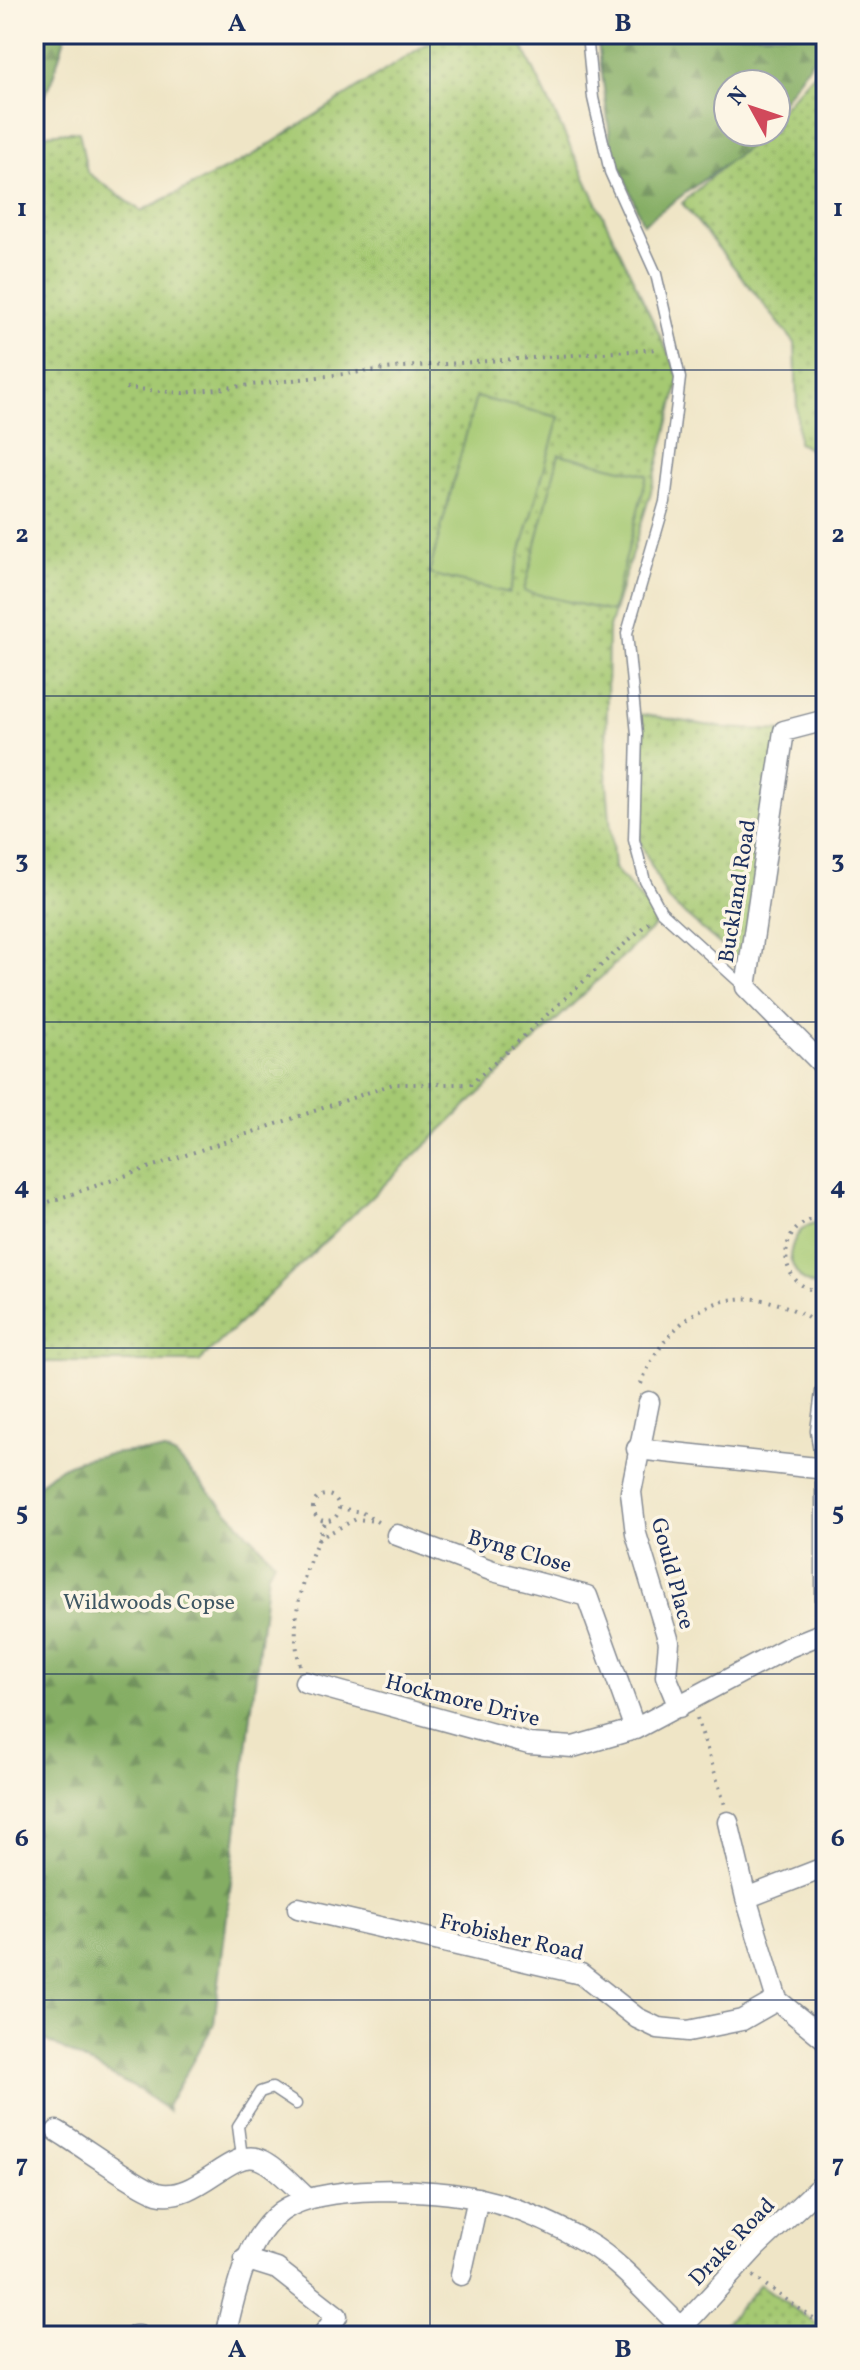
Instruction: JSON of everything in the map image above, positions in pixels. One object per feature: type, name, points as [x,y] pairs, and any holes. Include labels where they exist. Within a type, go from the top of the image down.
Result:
[{"type":"street","name":"Buckland Road","points":[[826,720],[784,731],[746,987],[826,1068]]},
{"type":"street","points":[[637,1449],[826,1468],[821,1431],[826,1392]]},
{"type":"street","name":"Gould Place","points":[[644,1396],[631,1492],[636,1534],[669,1642],[666,1676],[685,1704]]},
{"type":"street","points":[[826,1482],[826,1599]]},
{"type":"street","name":"Byng Close","points":[[397,1535],[493,1571],[573,1589],[587,1596],[635,1729]]},
{"type":"street","name":"Hockmore Drive","points":[[305,1682],[529,1744],[573,1747],[635,1729],[789,1647],[826,1632]]},
{"type":"street","points":[[728,1822],[746,1898],[777,2000],[826,2040]]},
{"type":"street","points":[[746,1898],[826,1867]]},
{"type":"street","name":"Frobisher Road","points":[[298,1908],[581,1974],[637,2018],[658,2028],[688,2031],[742,2020],[777,2000]]},
{"type":"street","points":[[57,2131],[157,2193],[176,2193],[201,2185],[242,2157],[260,2159],[307,2198]]},
{"type":"street","name":"Drake Road","points":[[678,2332],[738,2267],[826,2181]]},
{"type":"street","points":[[225,2336],[245,2259],[280,2212],[307,2198],[375,2190],[478,2198],[536,2216],[589,2244],[678,2332]]},
{"type":"street","points":[[461,2275],[478,2198]]},
{"type":"street","points":[[245,2259],[277,2269],[337,2316],[322,2336]]},
{"type":"lane","points":[[587,34],[593,98],[610,172],[656,274],[680,378],[665,502],[627,633],[637,734],[634,840],[645,881],[661,911],[746,987]]},
{"type":"lane","points":[[242,2157],[238,2126],[260,2092],[272,2088],[296,2104]]},
{"type":"path","points":[[126,388],[183,393],[403,367],[673,348]]},
{"type":"path","points":[[34,1207],[393,1084],[471,1084],[661,911]]},
{"type":"path","points":[[826,1217],[815,1218],[798,1226],[787,1244],[786,1255],[787,1266],[800,1284],[826,1291]]},
{"type":"path","points":[[644,1396],[652,1357],[674,1331],[700,1309],[730,1297],[778,1301],[804,1313],[826,1331]]},
{"type":"path","points":[[326,1521],[314,1513],[318,1497],[332,1495],[339,1508],[377,1521],[397,1535]]},
{"type":"path","points":[[305,1682],[294,1639],[297,1605],[318,1539],[326,1521],[335,1518],[339,1508]]},
{"type":"path","points":[[318,1539],[356,1519],[377,1521]]},
{"type":"path","points":[[685,1704],[706,1738],[728,1822]]},
{"type":"path","points":[[738,2267],[826,2328],[820,2336]]},
{"type":"green space","points":[[39,34],[66,34],[52,80],[34,115],[34,45]]},
{"type":"green space","points":[[442,34],[517,34],[680,378],[650,495],[608,631],[606,771],[614,868],[660,921],[199,1362],[34,1362],[34,160],[47,134],[79,131],[87,172],[141,211],[250,157]]},
{"type":"green space","points":[[597,34],[826,34],[826,41],[792,88],[792,68],[712,68],[712,148],[747,148],[643,224],[611,144]]},
{"type":"green space","points":[[826,59],[826,458],[798,443],[795,343],[682,203],[743,148],[792,148],[792,97]]},
{"type":"green space","points":[[476,397],[559,417],[509,593],[429,574]]},
{"type":"green space","points":[[559,454],[647,475],[612,612],[524,591]]},
{"type":"green space","points":[[638,714],[724,728],[784,731],[741,962],[668,900],[640,842]]},
{"type":"green space","points":[[826,1221],[826,1288],[823,1288],[801,1278],[790,1256],[801,1231],[812,1224]]},
{"type":"green space","name":"Wildwoods Copse","points":[[136,1451],[165,1451],[176,1456],[274,1561],[268,1573],[214,2024],[167,2106],[168,2111],[141,2091],[34,2034],[34,1490],[68,1464]]},
{"type":"green space","points":[[760,2284],[826,2331],[826,2336],[713,2336]]}]
